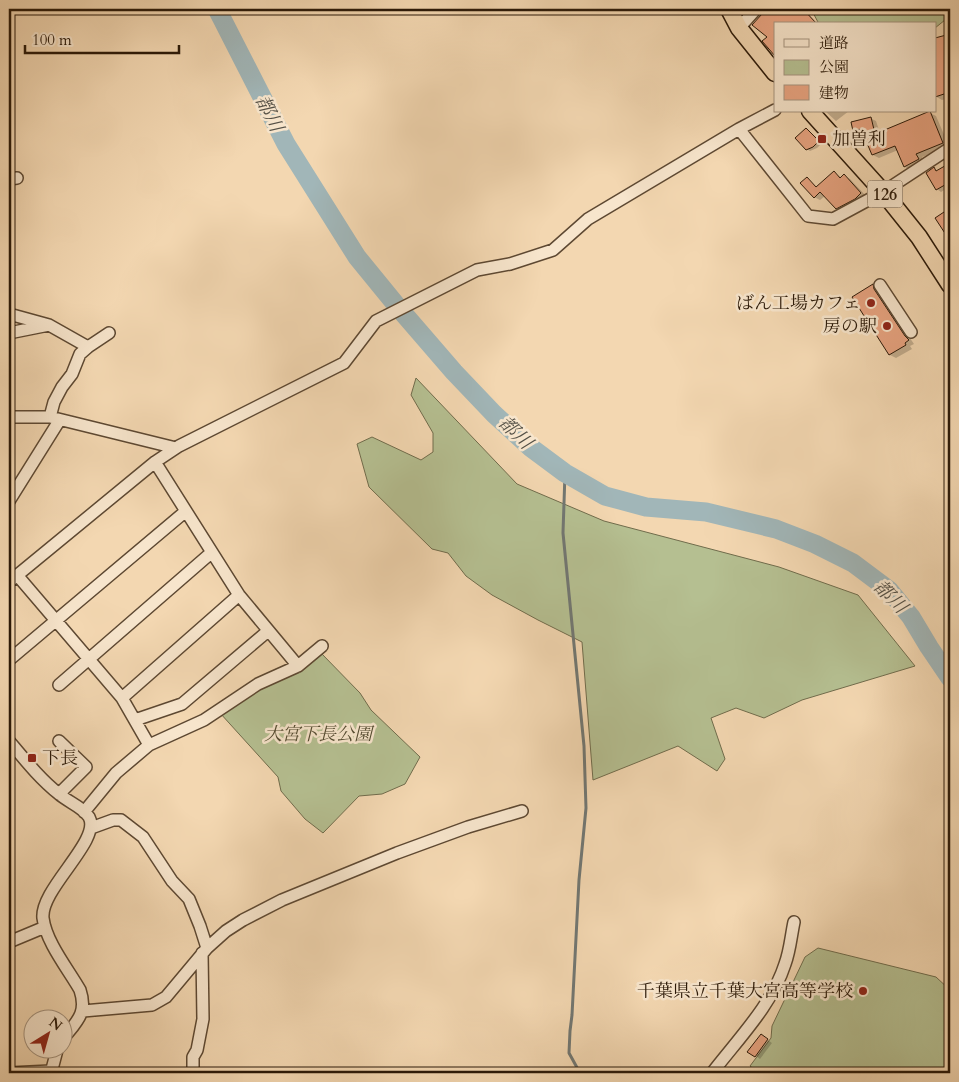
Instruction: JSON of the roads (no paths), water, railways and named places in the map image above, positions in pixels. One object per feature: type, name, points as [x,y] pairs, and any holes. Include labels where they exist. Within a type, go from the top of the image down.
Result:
[{"type":"highway","points":[[729,9],[739,28],[774,72]]},
{"type":"highway","name":"126","points":[[811,112],[883,192],[919,237],[950,285]]},
{"type":"street","points":[[739,28],[756,9]]},
{"type":"street","points":[[149,745],[122,698],[56,620],[13,578],[155,462],[176,448],[344,363],[376,321],[431,295],[477,270],[510,264],[553,250],[588,219],[739,129],[774,111]]},
{"type":"street","points":[[739,129],[808,216],[833,220],[883,192],[950,148]]},
{"type":"street","points":[[880,285],[911,332]]},
{"type":"street","points":[[9,314],[49,325],[88,347]]},
{"type":"street","points":[[9,333],[49,325]]},
{"type":"street","points":[[9,501],[55,419],[54,402],[72,374],[80,354],[109,333]]},
{"type":"street","points":[[9,417],[55,419],[176,448]]},
{"type":"street","points":[[155,462],[239,595],[298,666]]},
{"type":"street","points":[[9,660],[186,511]]},
{"type":"street","points":[[59,685],[211,553]]},
{"type":"street","points":[[122,698],[239,595]]},
{"type":"street","points":[[135,720],[182,704],[268,631]]},
{"type":"street","points":[[84,812],[116,773],[149,745],[204,720],[258,684],[298,666],[322,646]]},
{"type":"street","points":[[9,741],[39,777],[89,816],[91,828],[86,840],[50,896],[44,909],[43,918],[48,937],[83,998],[80,1018],[72,1028]]},
{"type":"street","points":[[59,741],[86,767],[59,794]]},
{"type":"street","points":[[82,1011],[152,1005],[166,997],[204,950],[226,931],[243,920],[282,900],[424,843],[468,827],[522,811]]},
{"type":"street","points":[[91,828],[113,820],[121,820],[143,838],[172,881],[189,899],[200,926],[204,950],[203,1018],[197,1050],[193,1057],[193,1073]]},
{"type":"street","points":[[712,1073],[762,1008],[778,983],[786,963],[794,922]]},
{"type":"street","points":[[9,942],[45,927]]},
{"type":"street","points":[[9,1073],[51,1072]]},
{"type":"waterway","name":"都川","points":[[217,9],[286,144],[357,257],[454,372],[494,414],[530,447],[565,473],[605,496],[646,507],[706,512],[776,529],[815,544],[853,563],[889,590],[911,617],[950,678]]},
{"type":"waterway","points":[[565,473],[563,533],[584,746],[586,808],[579,880],[569,1053],[580,1073]]},
{"type":"place","name":"加曽利","points":[[822,139]]},
{"type":"place","name":"ばん工場カフェ","points":[[871,303]]},
{"type":"place","name":"房の駅","points":[[887,326]]},
{"type":"place","name":"下長","points":[[32,758]]},
{"type":"place","name":"千葉県立千葉大宮高等学校","points":[[863,991]]},
{"type":"park label","name":"大宮下長公園","points":[[318,734]]}]
